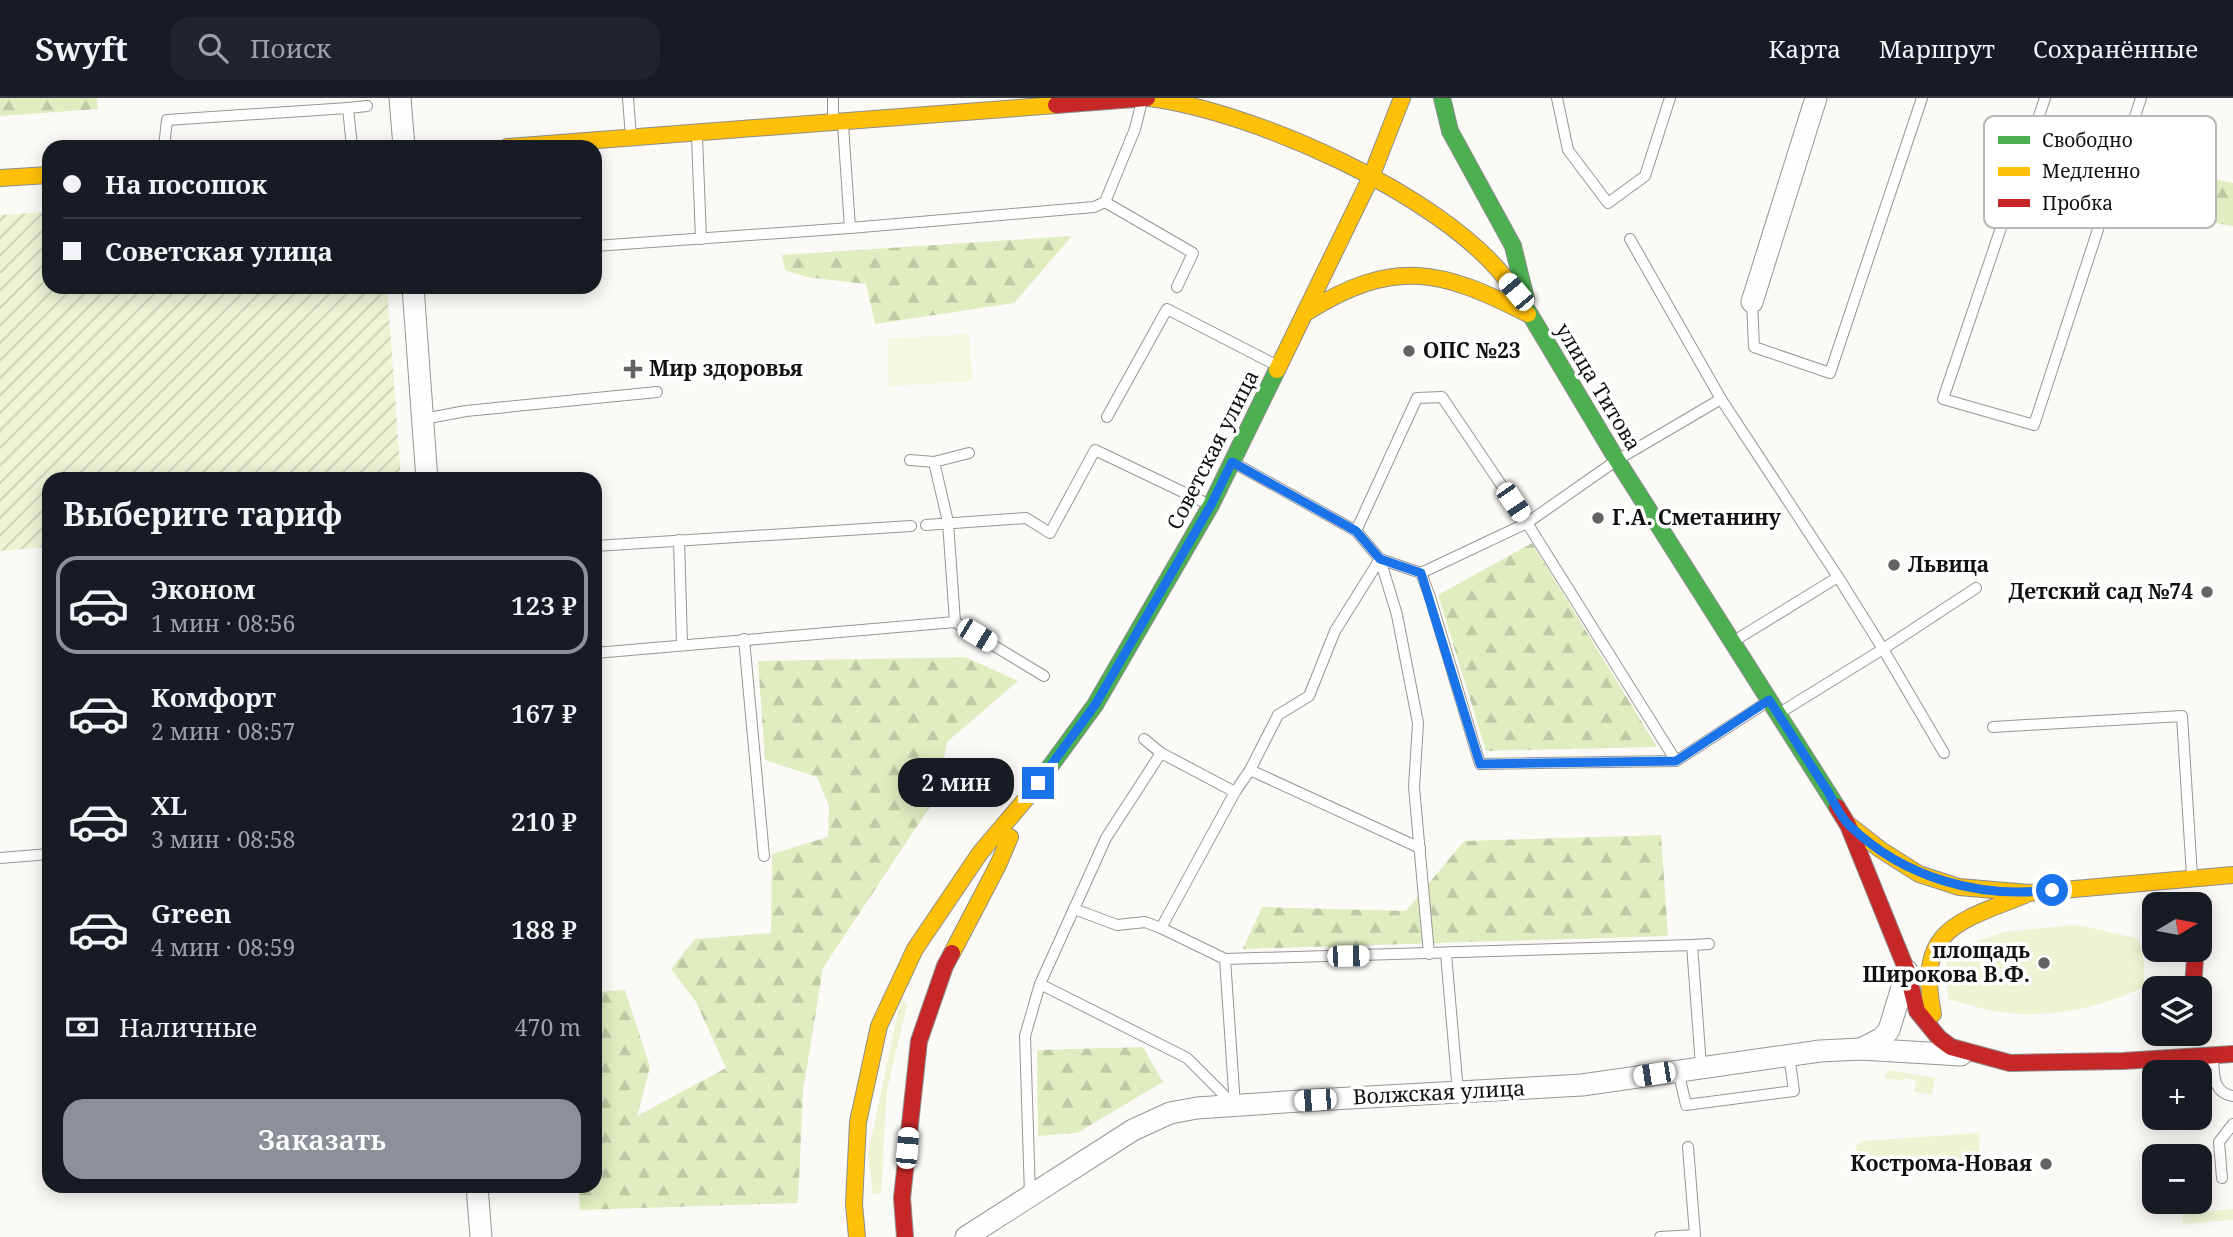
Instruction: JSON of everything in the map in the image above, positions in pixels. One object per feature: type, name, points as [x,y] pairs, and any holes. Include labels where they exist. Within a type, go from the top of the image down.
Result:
[{"type":"main road","name":"улица Титова","points":[[602,141],[1146,98],[1193,105],[1279,135],[1371,177],[1441,218],[1484,254],[1516,292],[1617,460],[1849,825]]},
{"type":"main road","name":"Советская улица","points":[[1024,802],[1095,705],[1211,505],[1371,177],[1402,98]]},
{"type":"main road","points":[[1442,98],[1450,131],[1513,246],[1531,316]]},
{"type":"main road","points":[[0,178],[42,175]]},
{"type":"main road","points":[[1307,312],[1329,297],[1379,277],[1418,274],[1469,286],[1531,316]]},
{"type":"main road","points":[[905,1237],[902,1198],[919,1041],[945,966],[998,865],[1024,802]]},
{"type":"main road","points":[[857,1237],[854,1204],[858,1122],[879,1026],[915,949],[980,853],[1024,802]]},
{"type":"main road","points":[[1849,825],[1881,850],[1919,874],[1959,887],[2029,893],[2233,875]]},
{"type":"main road","points":[[1849,825],[1907,971],[1917,1011],[1939,1038],[1951,1046],[1973,1055],[2010,1063],[2123,1061],[2233,1054]]},
{"type":"main road","points":[[2126,884],[2152,892]]},
{"type":"main road","points":[[1939,1038],[1931,1008],[1929,983],[1930,961],[1939,940],[1951,930],[2029,893]]},
{"type":"main road","points":[[2123,1061],[2152,1046]]},
{"type":"street","points":[[400,98],[403,140]]},
{"type":"street","points":[[1752,302],[1816,98]]},
{"type":"street","points":[[414,294],[426,472]]},
{"type":"street","points":[[1861,1049],[1882,1038],[1889,1030],[1907,971],[1939,940]]},
{"type":"street","name":"Волжская улица","points":[[966,1237],[1149,1121],[1170,1113],[1235,1106],[1582,1085],[1701,1066],[1861,1049],[1973,1055]]},
{"type":"street","points":[[478,1193],[481,1237]]},
{"type":"lane","points":[[628,98],[631,139]]},
{"type":"lane","points":[[833,98],[850,228]]},
{"type":"lane","points":[[602,246],[1094,207],[1105,202],[1146,98]]},
{"type":"lane","points":[[1558,98],[1568,150],[1608,203],[1645,176],[1670,98]]},
{"type":"lane","points":[[1752,302],[1754,347],[1830,373],[1922,98]]},
{"type":"lane","points":[[2039,116],[2045,98]]},
{"type":"lane","points":[[2135,116],[2141,98]]},
{"type":"lane","points":[[164,140],[167,120],[367,106]]},
{"type":"lane","points":[[348,108],[351,140]]},
{"type":"lane","points":[[697,133],[701,239]]},
{"type":"lane","points":[[1105,202],[1193,253],[1177,287]]},
{"type":"lane","points":[[2001,228],[1943,399],[2034,425],[2098,228]]},
{"type":"lane","points":[[1630,239],[1721,399],[1884,649],[1944,753]]},
{"type":"lane","points":[[1107,417],[1167,309],[1279,367]]},
{"type":"lane","points":[[423,419],[466,411],[657,393]]},
{"type":"lane","points":[[1356,531],[1417,398],[1442,397],[1527,523],[1676,761]]},
{"type":"lane","points":[[1380,559],[1421,573],[1527,523],[1617,460],[1721,399]]},
{"type":"lane","points":[[926,525],[1026,518],[1050,533],[1095,450],[1211,505]]},
{"type":"lane","points":[[910,460],[934,462],[969,453]]},
{"type":"lane","points":[[934,462],[948,522],[955,622]]},
{"type":"lane","points":[[1232,462],[1356,531],[1380,559],[1397,615],[1418,723],[1414,787],[1429,954]]},
{"type":"lane","points":[[602,546],[911,526]]},
{"type":"lane","points":[[679,540],[682,644]]},
{"type":"lane","points":[[1161,928],[1278,715],[1309,696],[1335,631],[1380,559]]},
{"type":"lane","points":[[1421,573],[1480,764],[1676,761],[1884,649],[1976,588]]},
{"type":"lane","points":[[1732,643],[1838,578]]},
{"type":"lane","points":[[602,652],[955,622],[1044,676]]},
{"type":"lane","points":[[744,639],[764,856]]},
{"type":"lane","points":[[1993,727],[2182,716],[2192,879]]},
{"type":"lane","points":[[1144,739],[1161,753],[1234,792]]},
{"type":"lane","points":[[1030,1195],[1025,1036],[1040,984],[1106,838],[1161,753]]},
{"type":"lane","points":[[1250,770],[1420,848]]},
{"type":"lane","points":[[0,858],[42,855]]},
{"type":"lane","points":[[1074,909],[1117,925],[1145,922],[1225,959],[1709,944]]},
{"type":"lane","points":[[1692,944],[1701,1066]]},
{"type":"lane","points":[[1446,954],[1458,1092]]},
{"type":"lane","points":[[1225,959],[1235,1106]]},
{"type":"lane","points":[[1040,984],[1187,1058],[1235,1106]]},
{"type":"lane","points":[[1678,1070],[1686,1105],[1794,1091],[1789,1055]]},
{"type":"lane","points":[[2213,1055],[2215,1084],[2221,1091],[2233,1096]]},
{"type":"lane","points":[[2222,1178],[2220,1142],[2233,1124]]},
{"type":"lane","points":[[1660,1237],[1695,1235],[1688,1147]]},
{"type":"green space","points":[[0,98],[97,98],[98,109],[0,116]]},
{"type":"green space","points":[[2216,179],[2233,183],[2233,226],[2216,223]]},
{"type":"green space","points":[[42,212],[42,294],[388,294],[400,472],[42,472],[42,548],[0,551],[0,215]]},
{"type":"green space","points":[[1072,236],[1014,303],[875,324],[866,284],[806,277],[785,270],[782,255]]},
{"type":"green space","points":[[969,334],[972,381],[889,386],[887,339]]},
{"type":"green space","points":[[1532,543],[1657,747],[1486,751],[1438,595]]},
{"type":"green space","points":[[965,657],[1018,681],[947,742],[937,796],[823,968],[803,1091],[798,1203],[580,1210],[579,1193],[602,1193],[602,992],[625,990],[650,1067],[637,1116],[726,1068],[696,1002],[671,969],[695,939],[771,933],[772,854],[828,837],[829,806],[817,777],[765,760],[758,661]]},
{"type":"green space","points":[[1661,835],[1668,936],[1243,949],[1262,907],[1406,911],[1464,841]]},
{"type":"green space","points":[[2072,925],[2139,939],[2144,962],[2142,988],[2094,1005],[2043,1014],[2000,1012],[1948,999],[1948,951],[2004,932]]},
{"type":"green space","points":[[901,997],[907,1005],[887,1090],[881,1193],[873,1194],[868,1154]]},
{"type":"green space","points":[[1143,1047],[1163,1082],[1077,1133],[1038,1136],[1037,1050]]},
{"type":"green space","points":[[1887,1070],[1935,1078],[1932,1095],[1914,1092],[1916,1080],[1885,1078]]},
{"type":"green space","points":[[1979,1133],[1980,1158],[1858,1167],[1856,1146],[1862,1141]]},
{"type":"green space","points":[[2233,1209],[2233,1220],[2183,1224],[2182,1214],[2212,1214],[2212,1211]]},
{"type":"traffic: fast","points":[[1442,98],[1450,131],[1513,246],[1526,299]]},
{"type":"traffic: fast","points":[[1506,279],[1837,807]]},
{"type":"traffic: fast","points":[[1030,794],[1095,705],[1211,505],[1277,370]]},
{"type":"traffic: slow","points":[[1150,98],[1193,106],[1241,120],[1343,162],[1392,188],[1437,217],[1476,247],[1506,279]]},
{"type":"traffic: slow","points":[[1277,370],[1371,177],[1402,98]]},
{"type":"traffic: slow","points":[[598,140],[1056,105]]},
{"type":"traffic: slow","points":[[0,178],[42,175]]},
{"type":"traffic: slow","points":[[1307,312],[1366,283],[1392,277],[1417,276],[1442,279],[1469,287],[1528,314]]},
{"type":"traffic: slow","points":[[857,1237],[854,1204],[858,1122],[879,1026],[915,949],[980,853],[1030,794]]},
{"type":"traffic: slow","points":[[1849,825],[1881,850],[1919,874],[1959,887],[2029,893],[2233,875]]},
{"type":"traffic: slow","points":[[952,953],[1010,837]]},
{"type":"traffic: slow","points":[[1933,1014],[1929,986],[1931,963],[1937,946],[1947,933],[1980,913],[2025,895]]},
{"type":"traffic: jam","points":[[1056,105],[1147,98]]},
{"type":"traffic: jam","points":[[1837,807],[1848,825],[1907,971],[1917,1011],[1939,1038],[1951,1047],[2010,1063],[2123,1061],[2233,1054]]},
{"type":"traffic: jam","points":[[905,1237],[902,1198],[919,1041],[952,953]]},
{"type":"traffic: jam","points":[[2194,976],[2195,962]]},
{"type":"place","name":"ОПС №23","points":[[1409,351]]},
{"type":"place","name":"Мир здоровья","points":[[633,369]]},
{"type":"place","name":"Г.А. Сметанину","points":[[1598,518]]},
{"type":"place","name":"Львица","points":[[1894,565]]},
{"type":"place","name":"Детский сад №74","points":[[2207,592]]},
{"type":"place","name":"площадь Широкова В.Ф.","points":[[2044,963]]},
{"type":"place","name":"Кострома-Новая","points":[[2046,1164]]},
{"type":"route","points":[[1038,783],[1095,705],[1211,505],[1232,462],[1356,531],[1380,559],[1421,573],[1480,764],[1676,761],[1769,700],[1849,825],[1881,850],[1919,874],[1959,887],[2029,893],[2052,890]]}]
